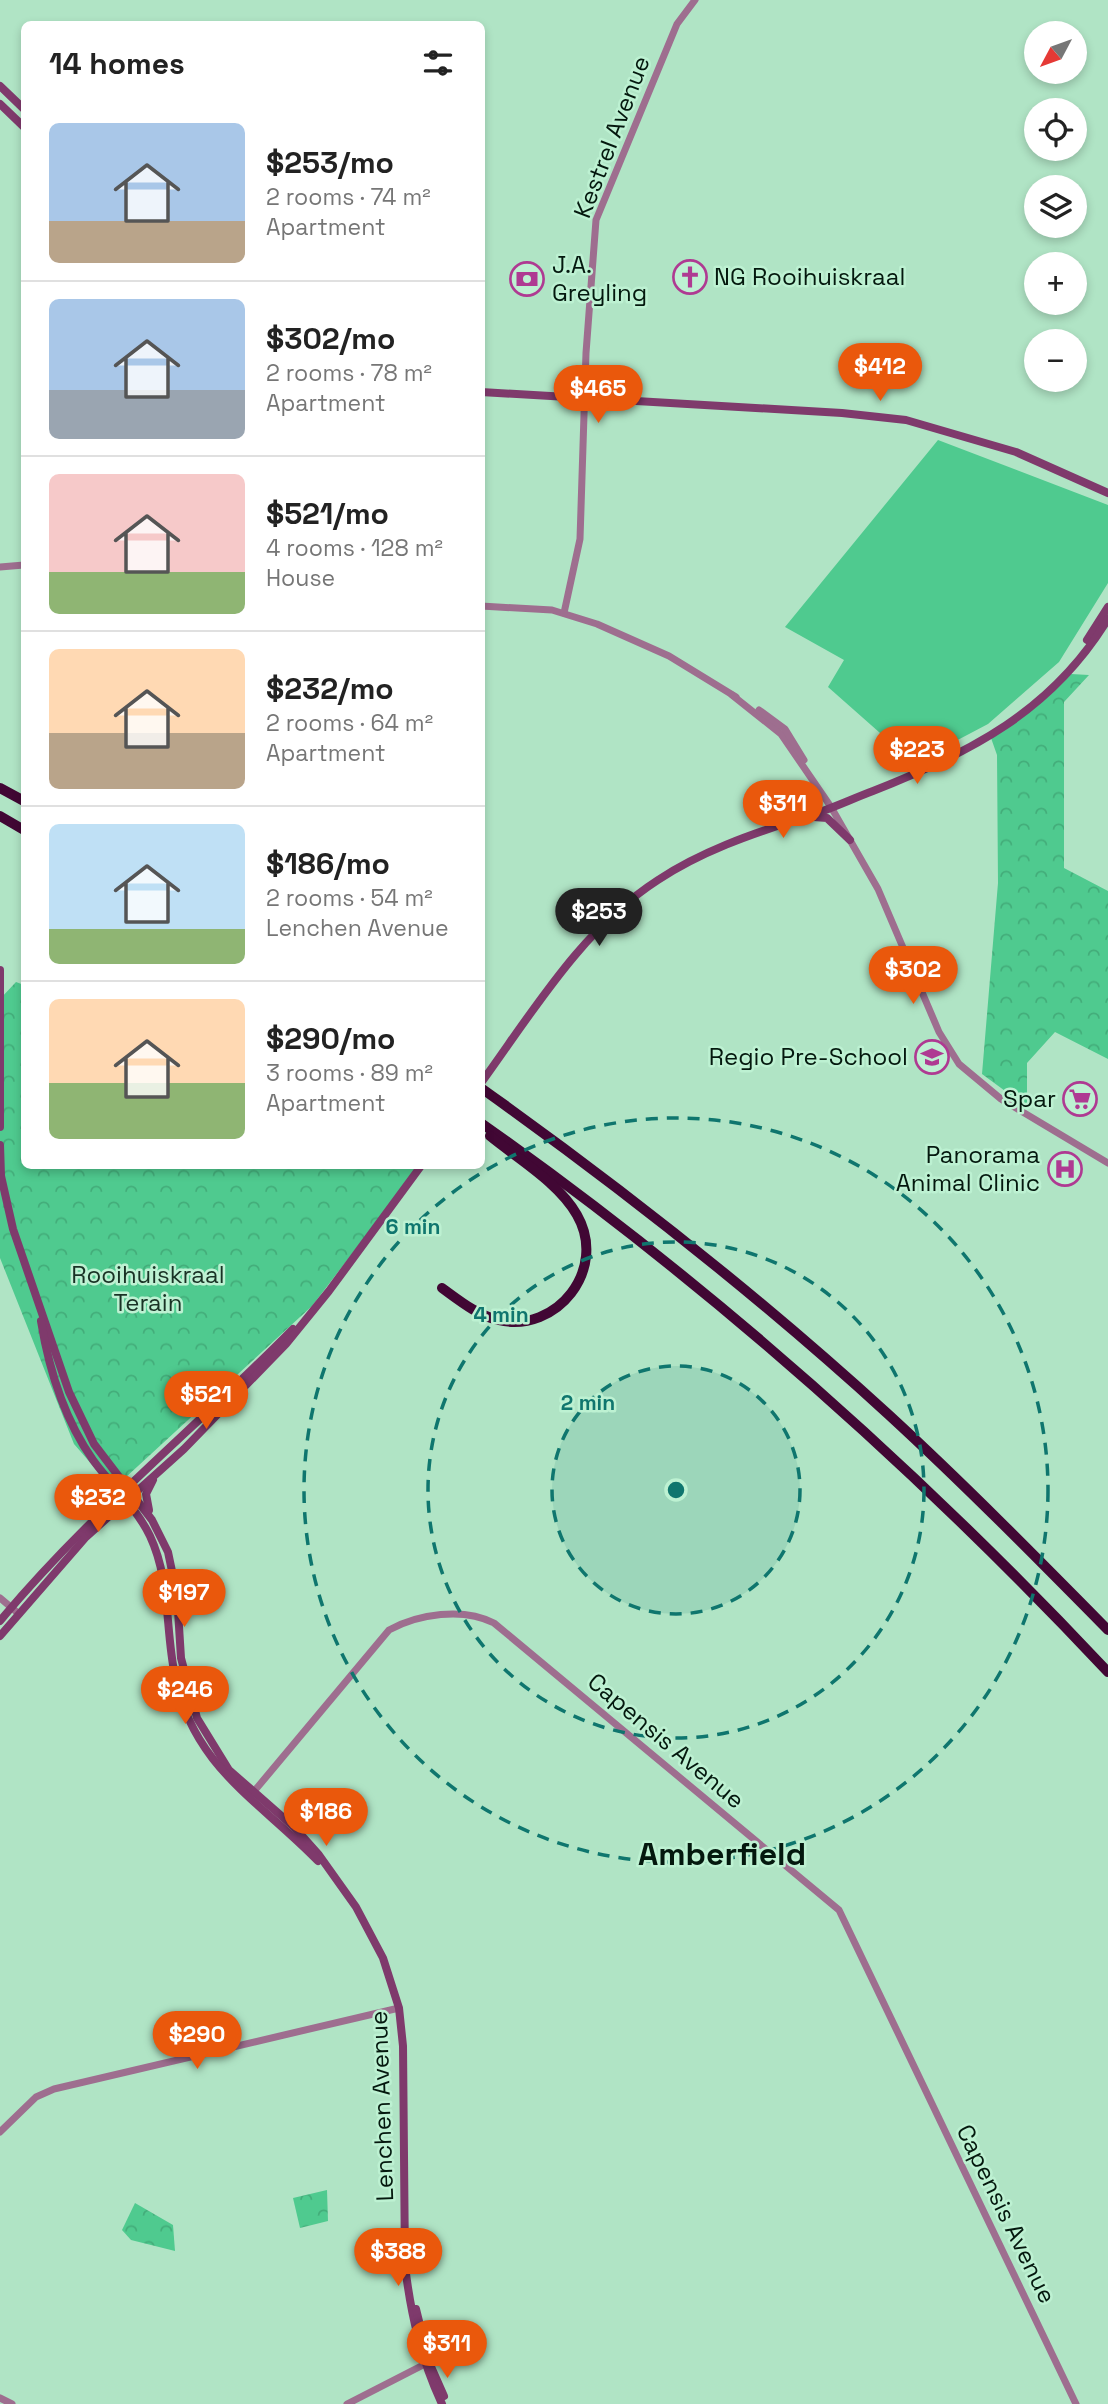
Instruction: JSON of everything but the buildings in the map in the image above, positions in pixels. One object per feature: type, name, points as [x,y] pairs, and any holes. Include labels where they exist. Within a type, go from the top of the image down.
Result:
[{"type":"highway","points":[[0,788],[21,799]]},
{"type":"highway","points":[[0,816],[21,828]]},
{"type":"highway","points":[[485,1088],[646,1211],[840,1372],[891,1417],[1108,1630]]},
{"type":"highway","points":[[485,1126],[657,1257],[780,1358],[950,1513],[1108,1672]]},
{"type":"highway","points":[[442,1288],[485,1316],[499,1321],[528,1321],[560,1306],[575,1290],[584,1270],[585,1238],[573,1209],[556,1191],[485,1132]]},
{"type":"main road","points":[[0,86],[21,106]]},
{"type":"main road","points":[[0,104],[21,124]]},
{"type":"main road","points":[[485,394],[587,402],[842,412],[906,420],[951,431],[1048,466],[1108,496]]},
{"type":"main road","points":[[1042,697],[1091,636],[1108,607]]},
{"type":"main road","points":[[485,1079],[579,949],[632,898],[680,866],[706,853],[797,820],[889,780],[938,765],[994,734],[1068,673],[1108,619]]},
{"type":"main road","points":[[797,820],[823,816],[850,840]]},
{"type":"main road","points":[[0,970],[0,1127]]},
{"type":"main road","name":"Lenchen Avenue","points":[[0,1144],[5,1201],[38,1310],[94,1444],[134,1493],[165,1543],[175,1578],[180,1652],[191,1703],[218,1755],[251,1796]]},
{"type":"main road","points":[[0,1636],[70,1554],[159,1471],[286,1344],[419,1169]]},
{"type":"main road","points":[[0,1620],[119,1492],[260,1362],[335,1282]]},
{"type":"main road","name":"Lenchen Avenue","points":[[38,1310],[50,1369],[61,1399],[87,1451],[149,1535],[161,1567],[166,1586],[174,1669],[186,1714],[212,1759],[340,1884],[375,1940],[398,2011],[409,2298],[427,2365],[442,2404]]},
{"type":"main road","points":[[152,1520],[146,1494],[159,1471]]},
{"type":"main road","name":"Lenchen Avenue","points":[[427,2365],[447,2404]]},
{"type":"street","name":"Kestrel Avenue","points":[[564,613],[580,539],[597,218],[677,24],[695,0]]},
{"type":"street","points":[[0,567],[21,565]]},
{"type":"street","points":[[485,606],[564,613],[669,656],[732,695],[781,734],[830,806],[878,889],[948,1050],[984,1087],[1108,1163]]},
{"type":"street","points":[[0,1598],[19,1614]]},
{"type":"street","name":"Capensis Avenue","points":[[251,1796],[389,1630],[414,1618],[463,1614],[494,1623],[839,1910],[1076,2404]]},
{"type":"street","points":[[0,2132],[36,2097],[54,2089],[398,2011]]},
{"type":"street","points":[[349,2404],[427,2365]]},
{"type":"street","points":[[0,2398],[12,2404]]},
{"type":"green space","points":[[938,440],[1108,505],[1108,583],[1059,662],[988,724],[914,763],[828,687],[844,660],[785,627]]},
{"type":"green space","points":[[1071,674],[1089,675],[1064,702],[1064,868],[1108,891],[1108,1059],[1055,1032],[1027,1063],[1027,1107],[982,1074],[998,883],[997,755],[991,738]]},
{"type":"green space","name":"Rooihuiskraal Terain","points":[[16,982],[21,984],[21,1169],[417,1169],[312,1306],[113,1489],[74,1444],[0,1258],[0,999]]},
{"type":"green space","points":[[327,2190],[328,2221],[300,2228],[293,2198]]},
{"type":"green space","points":[[135,2203],[173,2225],[175,2251],[131,2240],[122,2230]]},
{"type":"place","name":"NG Rooihuiskraal","points":[[690,277]]},
{"type":"place","name":"J.A. Greyling","points":[[527,279]]},
{"type":"place","name":"Regio Pre-School","points":[[932,1057]]},
{"type":"place","name":"Spar","points":[[1080,1099]]},
{"type":"place","name":"Panorama Animal Clinic","points":[[1065,1169]]},
{"type":"district","name":"Amberfield","points":[[722,1854]]}]
